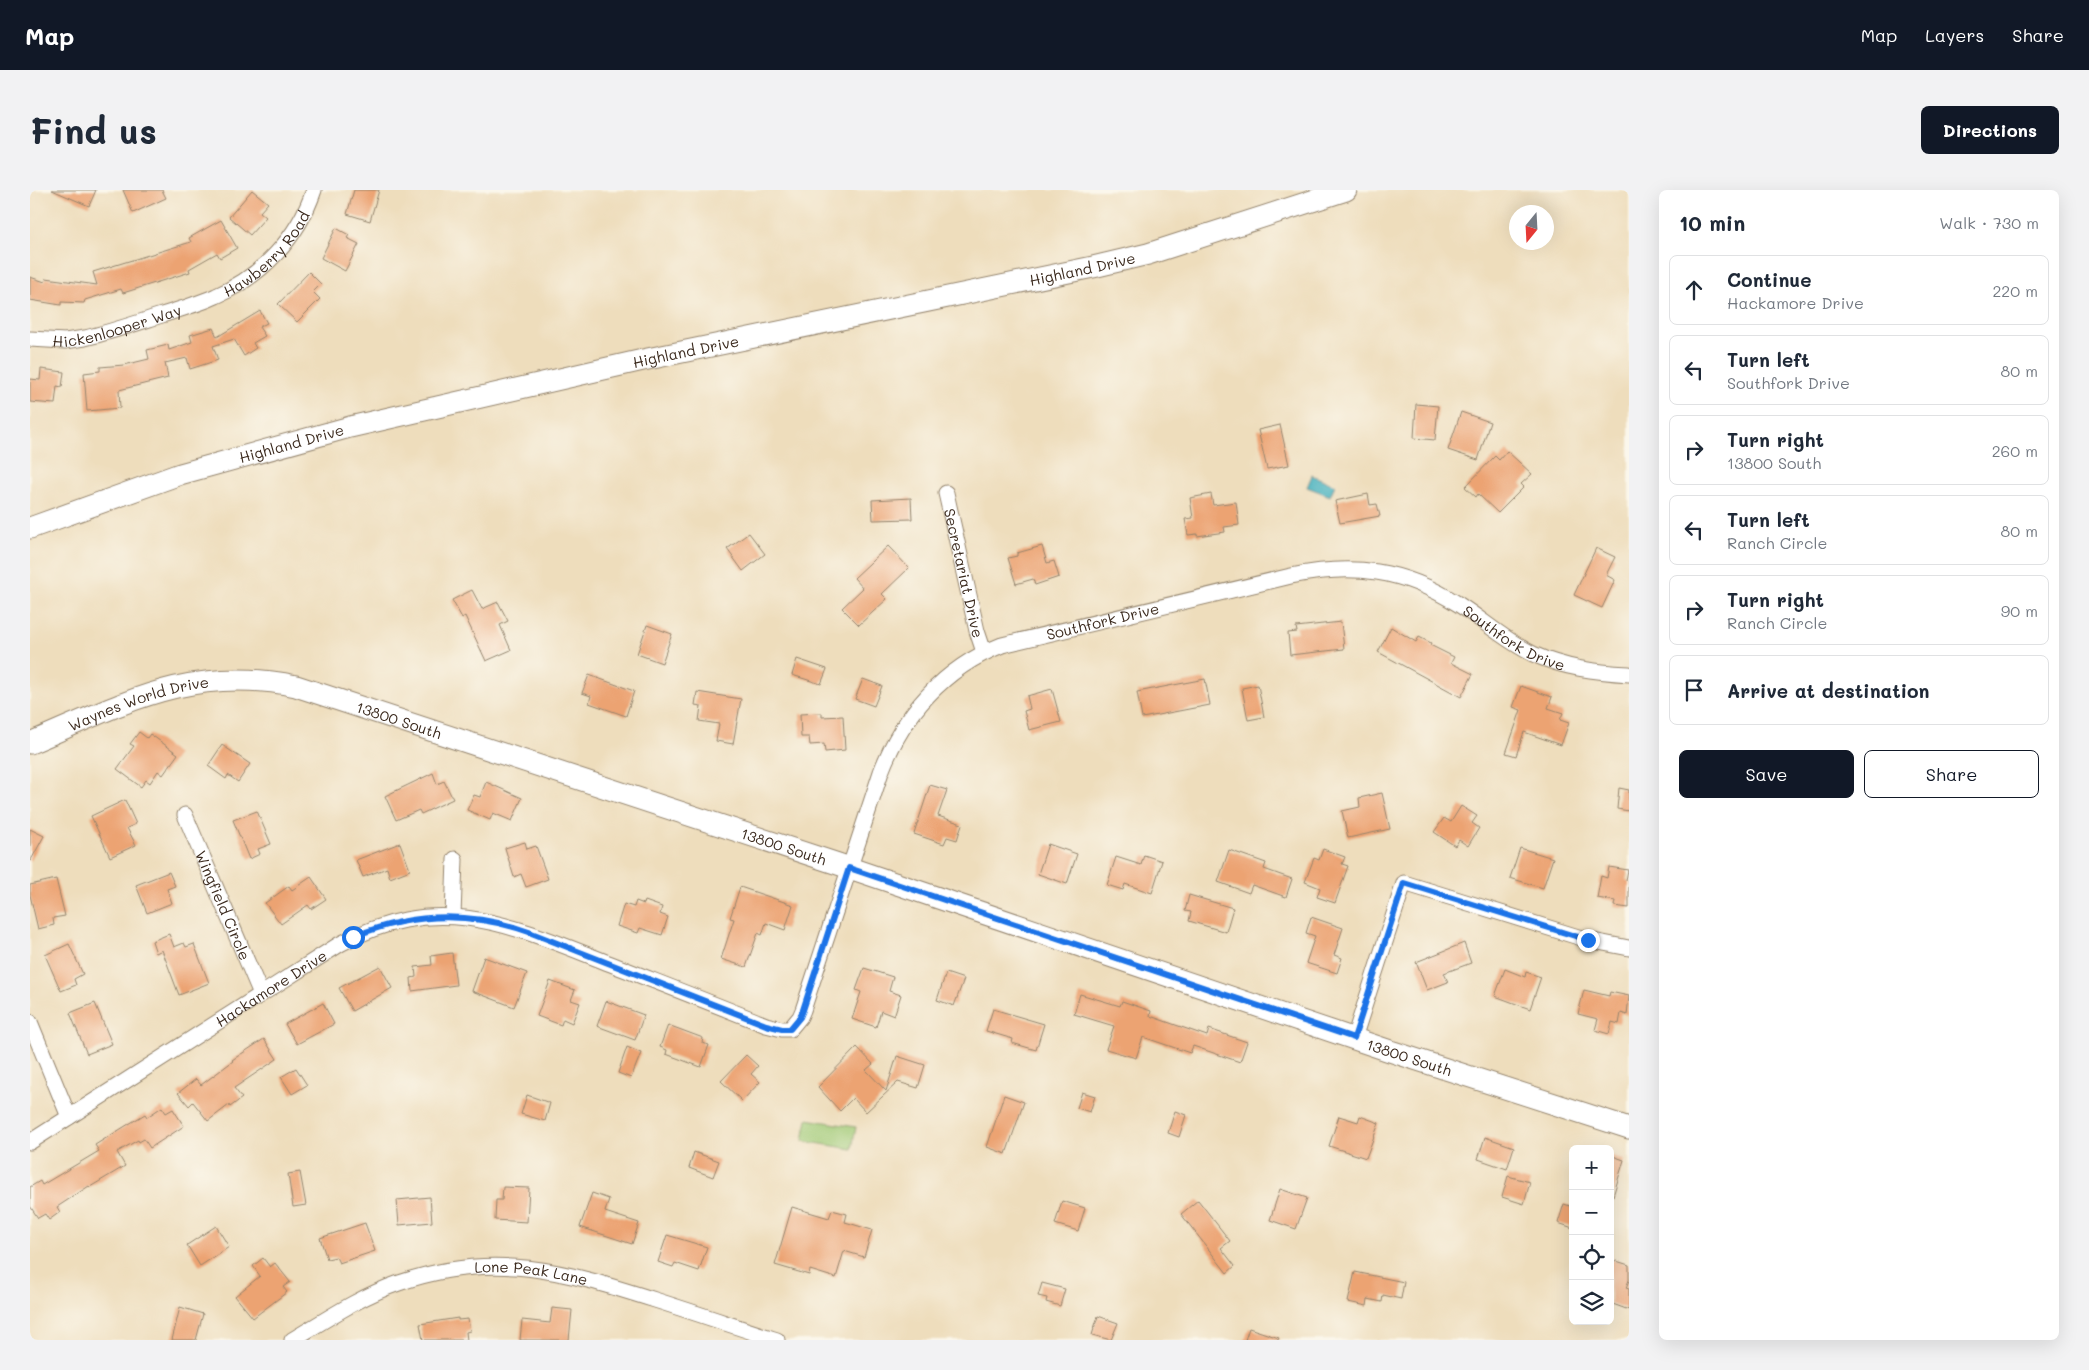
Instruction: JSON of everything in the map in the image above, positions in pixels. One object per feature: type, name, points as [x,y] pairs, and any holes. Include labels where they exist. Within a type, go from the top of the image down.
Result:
[{"type":"main road","name":"Highland Drive","points":[[30,528],[180,474],[340,429],[662,356],[1121,260],[1212,234],[1346,190]]},
{"type":"main road","name":"13800 South","points":[[251,679],[311,690],[1629,1128]]},
{"type":"main road","name":"Waynes World Drive","points":[[30,743],[160,690],[205,681],[251,679]]},
{"type":"street","name":"Hawberry Road","points":[[202,302],[242,283],[266,264],[287,242],[296,229],[314,190]]},
{"type":"street","name":"Hickenlooper Way","points":[[30,339],[65,341],[85,338],[202,302]]},
{"type":"street","name":"Secretariat Drive","points":[[946,494],[977,631],[984,652]]},
{"type":"street","name":"Southfork Drive","points":[[790,1029],[803,1010],[887,756],[904,725],[937,685],[984,652],[1022,640],[1291,576],[1334,569],[1355,569],[1395,576],[1436,591],[1516,644],[1552,661],[1593,672],[1629,673]]},
{"type":"street","name":"Wingfield Circle","points":[[185,814],[261,994]]},
{"type":"street","points":[[453,916],[455,859]]},
{"type":"street","points":[[1354,1038],[1404,883],[1588,940],[1629,948]]},
{"type":"street","name":"Hackamore Drive","points":[[30,1142],[340,944],[367,931],[399,922],[453,916],[480,919],[517,928],[766,1025],[790,1029]]},
{"type":"street","points":[[30,1022],[70,1117]]},
{"type":"street","name":"Lone Peak Lane","points":[[292,1340],[356,1302],[398,1283],[441,1271],[503,1266],[541,1269],[579,1276],[777,1340]]},
{"type":"green space","points":[[807,1119],[856,1127],[852,1149],[803,1141]]},
{"type":"water","points":[[1312,475],[1335,485],[1330,496],[1307,487]]},
{"type":"building","points":[[52,190],[96,190],[89,206]]},
{"type":"building","points":[[123,190],[162,190],[166,198],[133,213]]},
{"type":"building","points":[[252,190],[268,203],[260,212],[266,217],[250,235],[229,217]]},
{"type":"building","points":[[354,190],[379,190],[370,221],[347,214]]},
{"type":"building","points":[[221,220],[237,248],[220,258],[217,253],[189,269],[190,272],[123,293],[121,289],[85,300],[84,303],[61,302],[61,305],[30,300],[30,277],[45,282],[46,278],[97,285],[93,272],[191,242],[189,238]]},
{"type":"building","points":[[336,228],[349,235],[347,238],[359,244],[345,271],[321,258]]},
{"type":"building","points":[[309,272],[321,284],[313,292],[320,299],[297,322],[278,304]]},
{"type":"building","points":[[260,311],[267,323],[259,327],[265,336],[253,343],[256,348],[244,356],[234,339],[213,346],[218,360],[190,369],[187,358],[165,363],[168,378],[119,390],[120,408],[87,411],[84,373],[100,371],[100,367],[124,365],[149,359],[147,350],[168,345],[169,350],[192,342],[190,335],[213,328],[217,337]]},
{"type":"building","points":[[41,369],[64,372],[62,387],[57,386],[55,404],[30,402],[30,379],[40,380]]},
{"type":"building","points":[[1416,404],[1438,406],[1435,440],[1414,438]]},
{"type":"building","points":[[1461,412],[1490,422],[1478,460],[1448,450]]},
{"type":"building","points":[[1280,425],[1289,465],[1267,469],[1258,430]]},
{"type":"building","points":[[1507,451],[1532,474],[1521,484],[1524,487],[1498,513],[1478,494],[1476,497],[1465,487],[1495,456],[1499,460]]},
{"type":"building","points":[[1211,494],[1213,505],[1236,502],[1239,525],[1224,527],[1225,532],[1197,536],[1197,534],[1188,535],[1185,519],[1193,518],[1190,498]]},
{"type":"building","points":[[1368,494],[1370,505],[1377,504],[1380,516],[1340,523],[1335,501]]},
{"type":"building","points":[[911,498],[912,519],[873,520],[872,500]]},
{"type":"building","points":[[749,533],[765,554],[743,571],[727,549]]},
{"type":"building","points":[[888,546],[909,568],[882,594],[887,599],[859,625],[842,608],[863,588],[854,578]]},
{"type":"building","points":[[1042,546],[1047,563],[1054,561],[1059,577],[1035,585],[1033,579],[1016,584],[1008,558],[1017,556],[1017,553]]},
{"type":"building","points":[[1596,548],[1615,557],[1606,575],[1615,580],[1602,608],[1574,595]]},
{"type":"building","points":[[472,590],[482,609],[498,602],[508,621],[500,625],[511,650],[486,661],[465,616],[462,618],[452,600]]},
{"type":"building","points":[[1341,622],[1344,649],[1290,655],[1288,633],[1297,632],[1296,627]]},
{"type":"building","points":[[647,625],[672,634],[662,663],[637,654]]},
{"type":"building","points":[[1391,627],[1416,642],[1419,637],[1431,643],[1430,645],[1454,657],[1451,663],[1473,674],[1461,697],[1378,652]]},
{"type":"building","points":[[797,659],[827,669],[821,684],[792,675]]},
{"type":"building","points":[[589,675],[634,691],[626,716],[589,703],[591,696],[582,693]]},
{"type":"building","points":[[863,679],[882,686],[874,706],[855,699]]},
{"type":"building","points":[[1205,679],[1210,705],[1142,718],[1137,692]]},
{"type":"building","points":[[1258,685],[1264,717],[1248,720],[1242,688]]},
{"type":"building","points":[[1521,686],[1552,697],[1548,708],[1563,713],[1560,720],[1569,723],[1561,745],[1524,732],[1516,756],[1506,753],[1521,710],[1513,707]]},
{"type":"building","points":[[1052,689],[1061,722],[1029,730],[1024,711],[1030,709],[1027,696]]},
{"type":"building","points":[[697,692],[741,699],[733,744],[716,741],[719,724],[699,721],[701,706],[695,705]]},
{"type":"building","points":[[822,713],[822,717],[843,716],[845,750],[825,752],[824,744],[810,745],[809,737],[801,737],[800,714]]},
{"type":"building","points":[[139,732],[147,738],[150,734],[178,754],[163,775],[158,771],[150,783],[146,780],[141,787],[117,769],[134,746],[130,744]]},
{"type":"building","points":[[222,745],[250,764],[238,782],[228,775],[226,779],[208,766]]},
{"type":"building","points":[[433,773],[437,784],[444,781],[453,799],[421,814],[419,810],[396,820],[385,796]]},
{"type":"building","points":[[486,782],[522,798],[512,821],[493,813],[490,820],[467,810],[474,795],[480,797]]},
{"type":"building","points":[[930,785],[947,790],[938,816],[962,824],[957,840],[947,837],[944,844],[914,834]]},
{"type":"building","points":[[1619,788],[1629,790],[1629,811],[1617,809]]},
{"type":"building","points":[[1382,793],[1390,829],[1348,838],[1342,811],[1360,807],[1359,798]]},
{"type":"building","points":[[125,800],[136,824],[127,828],[136,845],[110,857],[91,816]]},
{"type":"building","points":[[1461,806],[1477,816],[1472,823],[1479,828],[1468,846],[1459,840],[1455,846],[1434,832],[1444,818],[1451,822]]},
{"type":"building","points":[[257,811],[271,844],[258,849],[260,854],[249,859],[233,820]]},
{"type":"building","points":[[30,829],[44,836],[30,862]]},
{"type":"building","points":[[525,842],[527,849],[536,846],[548,879],[526,887],[521,874],[514,877],[505,848]]},
{"type":"building","points":[[400,843],[410,870],[390,878],[387,868],[363,877],[356,860]]},
{"type":"building","points":[[1048,844],[1077,854],[1067,884],[1038,874]]},
{"type":"building","points":[[1520,848],[1553,858],[1543,888],[1510,878]]},
{"type":"building","points":[[1323,849],[1345,857],[1342,864],[1348,866],[1335,903],[1317,897],[1320,888],[1305,882],[1314,858],[1319,860]]},
{"type":"building","points":[[1229,850],[1266,863],[1264,869],[1292,879],[1286,897],[1252,885],[1249,893],[1218,882]]},
{"type":"building","points":[[1144,855],[1162,861],[1152,893],[1125,884],[1123,890],[1107,885],[1116,857],[1141,865]]},
{"type":"building","points":[[1609,867],[1628,870],[1626,880],[1629,881],[1629,908],[1614,906],[1615,901],[1597,898],[1601,876],[1607,878]]},
{"type":"building","points":[[169,872],[175,886],[167,889],[172,903],[147,913],[136,885]]},
{"type":"building","points":[[311,877],[326,899],[311,909],[308,905],[281,924],[265,903],[289,886],[292,890]]},
{"type":"building","points":[[56,879],[65,916],[53,918],[54,925],[38,929],[30,895],[30,885]]},
{"type":"building","points":[[740,887],[793,905],[785,930],[766,923],[762,935],[758,933],[746,967],[721,959],[734,919],[730,918]]},
{"type":"building","points":[[1189,895],[1233,908],[1226,932],[1189,921],[1191,912],[1185,911]]},
{"type":"building","points":[[636,901],[644,904],[645,901],[662,907],[660,914],[668,917],[662,935],[640,928],[638,933],[617,926],[624,904],[634,907]]},
{"type":"building","points":[[1311,917],[1343,928],[1334,955],[1342,958],[1337,973],[1306,963],[1315,936],[1306,933]]},
{"type":"building","points":[[169,934],[174,947],[184,943],[186,947],[194,944],[209,983],[179,995],[162,950],[156,953],[152,941]]},
{"type":"building","points":[[1464,943],[1471,963],[1444,973],[1448,982],[1427,990],[1416,962]]},
{"type":"building","points":[[69,944],[83,974],[74,979],[76,985],[61,991],[45,955]]},
{"type":"building","points":[[452,953],[456,985],[412,991],[411,978],[416,977],[415,967],[432,965],[431,956]]},
{"type":"building","points":[[484,957],[527,973],[514,1007],[472,991]]},
{"type":"building","points":[[380,966],[392,988],[352,1011],[339,988]]},
{"type":"building","points":[[864,968],[893,977],[889,991],[901,995],[894,1016],[881,1011],[876,1027],[852,1019],[861,992],[856,990]]},
{"type":"building","points":[[1505,969],[1525,977],[1526,972],[1541,977],[1530,1009],[1495,996]]},
{"type":"building","points":[[946,973],[964,979],[954,1006],[937,1000]]},
{"type":"building","points":[[550,981],[575,990],[571,1000],[580,1003],[572,1023],[563,1019],[561,1025],[537,1016]]},
{"type":"building","points":[[1584,990],[1609,996],[1610,992],[1629,996],[1627,1015],[1621,1013],[1619,1024],[1612,1022],[1609,1034],[1595,1030],[1598,1019],[1578,1014]]},
{"type":"building","points":[[1080,994],[1120,1006],[1122,1001],[1151,1011],[1150,1016],[1207,1036],[1209,1029],[1247,1042],[1240,1062],[1193,1046],[1190,1053],[1143,1037],[1136,1058],[1106,1049],[1114,1026],[1074,1014]]},
{"type":"building","points":[[606,1001],[644,1015],[635,1040],[597,1026]]},
{"type":"building","points":[[95,1003],[112,1044],[87,1054],[70,1013]]},
{"type":"building","points":[[323,1003],[334,1024],[297,1044],[285,1024]]},
{"type":"building","points":[[993,1009],[1044,1024],[1036,1050],[1012,1043],[1013,1039],[986,1031]]},
{"type":"building","points":[[668,1025],[703,1038],[702,1043],[709,1045],[701,1067],[666,1054],[667,1050],[660,1047]]},
{"type":"building","points":[[264,1039],[277,1059],[234,1088],[242,1098],[208,1121],[193,1102],[189,1106],[178,1093],[196,1079],[201,1085],[232,1060]]},
{"type":"building","points":[[627,1047],[641,1053],[631,1078],[618,1073]]},
{"type":"building","points":[[857,1047],[873,1064],[866,1070],[886,1091],[897,1056],[925,1065],[918,1088],[898,1082],[866,1112],[853,1098],[840,1111],[818,1087]]},
{"type":"building","points":[[746,1055],[758,1066],[751,1074],[760,1082],[742,1101],[721,1081]]},
{"type":"building","points":[[296,1068],[307,1085],[292,1094],[281,1077]]},
{"type":"building","points":[[1082,1092],[1095,1096],[1090,1112],[1077,1108]]},
{"type":"building","points":[[527,1095],[550,1103],[545,1121],[521,1114]]},
{"type":"building","points":[[1004,1095],[1024,1102],[1006,1154],[987,1147]]},
{"type":"building","points":[[162,1107],[166,1113],[173,1109],[184,1126],[150,1148],[144,1139],[139,1142],[138,1140],[117,1152],[125,1166],[57,1207],[60,1212],[49,1220],[45,1214],[38,1218],[30,1206],[30,1187],[40,1181],[42,1185],[99,1151],[95,1145],[145,1114],[147,1117]]},
{"type":"building","points":[[1175,1111],[1186,1115],[1179,1137],[1168,1133]]},
{"type":"building","points":[[1339,1116],[1358,1122],[1360,1116],[1379,1123],[1366,1158],[1329,1146]]},
{"type":"building","points":[[1485,1137],[1514,1147],[1507,1169],[1478,1159]]},
{"type":"building","points":[[694,1152],[719,1161],[713,1177],[689,1168]]},
{"type":"building","points":[[1614,1156],[1624,1160],[1614,1193]]},
{"type":"building","points":[[300,1172],[306,1205],[293,1207],[288,1174]]},
{"type":"building","points":[[1508,1176],[1530,1182],[1524,1204],[1502,1197]]},
{"type":"building","points":[[503,1187],[529,1188],[527,1222],[495,1220],[496,1200],[502,1200]]},
{"type":"building","points":[[1280,1189],[1307,1198],[1296,1229],[1270,1220]]},
{"type":"building","points":[[592,1193],[609,1199],[605,1212],[639,1223],[632,1244],[580,1227]]},
{"type":"building","points":[[430,1197],[432,1222],[399,1225],[397,1200]]},
{"type":"building","points":[[1198,1200],[1230,1241],[1221,1248],[1235,1266],[1227,1273],[1181,1214]]},
{"type":"building","points":[[1062,1201],[1085,1208],[1078,1231],[1055,1224]]},
{"type":"building","points":[[1564,1204],[1569,1206],[1569,1227],[1558,1223]]},
{"type":"building","points":[[792,1207],[829,1218],[832,1210],[847,1214],[845,1222],[872,1230],[864,1257],[844,1251],[836,1278],[810,1270],[809,1275],[775,1265]]},
{"type":"building","points":[[365,1223],[375,1251],[339,1263],[336,1257],[327,1259],[320,1238]]},
{"type":"building","points":[[216,1226],[229,1247],[200,1266],[187,1245]]},
{"type":"building","points":[[667,1235],[707,1247],[699,1271],[675,1263],[673,1267],[658,1262]]},
{"type":"building","points":[[263,1258],[270,1267],[275,1263],[290,1282],[283,1287],[287,1292],[253,1318],[235,1296],[260,1276],[253,1266]]},
{"type":"building","points":[[1614,1260],[1629,1265],[1629,1280],[1626,1288],[1629,1289],[1629,1310],[1614,1304]]},
{"type":"building","points":[[1355,1272],[1404,1282],[1401,1299],[1383,1295],[1382,1302],[1368,1299],[1367,1306],[1348,1302]]},
{"type":"building","points":[[1042,1283],[1065,1289],[1060,1306],[1046,1302],[1047,1298],[1038,1296]]},
{"type":"building","points":[[180,1307],[203,1314],[196,1340],[172,1340]]},
{"type":"building","points":[[552,1308],[572,1310],[569,1340],[520,1340],[522,1320],[550,1323]]},
{"type":"building","points":[[1098,1316],[1118,1323],[1111,1340],[1092,1335]]},
{"type":"building","points":[[458,1318],[458,1320],[468,1319],[470,1331],[466,1332],[467,1340],[423,1340],[420,1324]]},
{"type":"building","points":[[1249,1328],[1279,1338],[1278,1340],[1245,1340]]},
{"type":"route","points":[[353,937],[383,926],[417,919],[453,916],[493,921],[529,932],[766,1025],[790,1029],[796,1024],[803,1010],[849,868],[1354,1038],[1404,883],[1588,940]]}]
